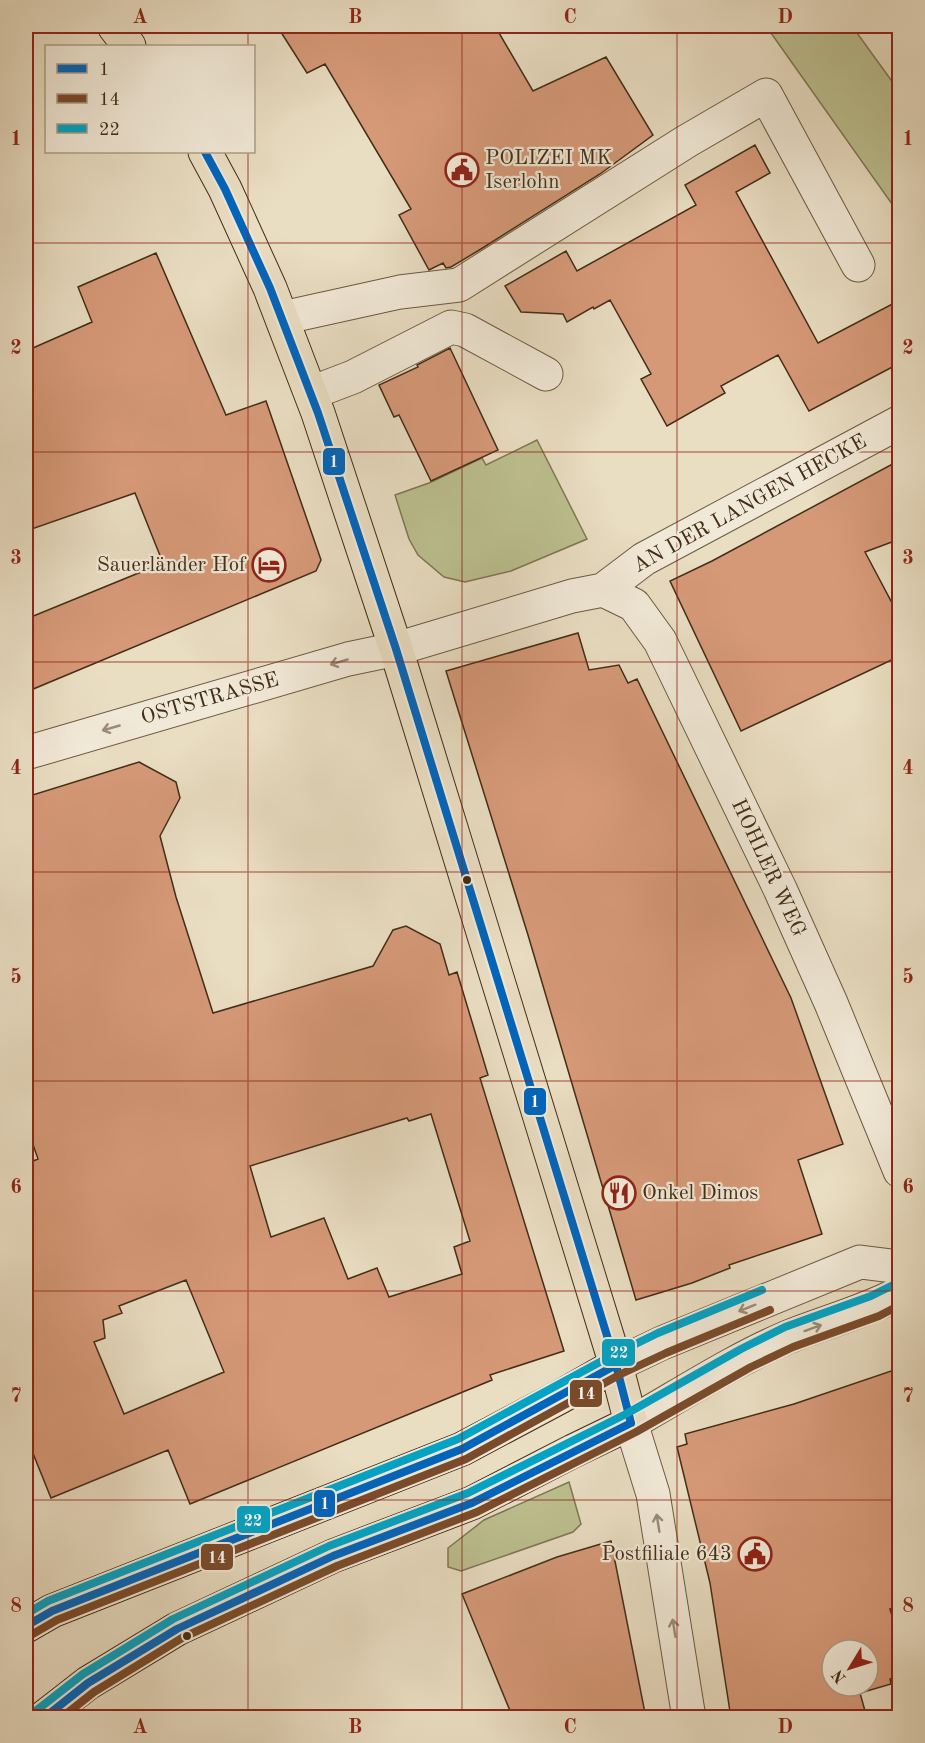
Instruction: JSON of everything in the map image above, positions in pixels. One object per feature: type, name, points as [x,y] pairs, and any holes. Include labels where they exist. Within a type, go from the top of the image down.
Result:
[{"type":"main road","points":[[114,26],[128,45]]},
{"type":"main road","points":[[43,1718],[88,1683],[177,1629],[333,1556],[472,1503],[573,1450],[631,1423],[616,1365],[396,649],[311,393],[282,318],[225,189],[206,153]]},
{"type":"main road","points":[[26,1626],[52,1611],[462,1449],[560,1398],[616,1365]]},
{"type":"street","points":[[282,318],[400,292],[459,285],[677,147],[766,95],[858,266]]},
{"type":"street","points":[[311,393],[353,377],[451,327],[465,330],[546,374]]},
{"type":"street","name":"AN DER LANGEN HECKE","points":[[396,649],[572,596],[603,590],[644,559],[900,422]]},
{"type":"street","name":"HOHLER WEG","points":[[603,590],[634,605],[660,641],[780,889],[831,1003],[900,1171]]},
{"type":"street","name":"OSTSTRASSE","points":[[26,753],[348,659],[396,649]]},
{"type":"street","points":[[616,1365],[662,1342],[860,1262],[900,1267]]},
{"type":"street","points":[[689,1718],[653,1494],[631,1423],[746,1358],[789,1337],[875,1306],[900,1293]]},
{"type":"green space","points":[[766,26],[852,26],[899,91],[899,214]]},
{"type":"green space","points":[[537,440],[587,539],[511,571],[465,582],[444,577],[418,555],[409,539],[395,495],[429,483],[482,458],[486,465]]},
{"type":"green space","points":[[569,1482],[581,1524],[573,1532],[461,1571],[448,1567],[448,1548],[484,1520]]},
{"type":"building","points":[[277,26],[495,26],[533,91],[606,57],[653,135],[600,174],[481,249],[451,267],[446,268],[443,263],[429,270],[399,215],[411,209],[325,64],[307,73]]},
{"type":"building","points":[[755,145],[770,173],[736,192],[818,343],[900,300],[900,363],[809,411],[778,355],[721,386],[725,393],[667,426],[641,379],[651,374],[610,300],[567,322],[563,314],[521,312],[505,286],[566,251],[577,271],[696,205],[685,185]]},
{"type":"building","points":[[156,253],[226,415],[266,401],[321,560],[316,571],[26,692],[26,619],[163,563],[135,493],[26,531],[26,351],[92,322],[78,287]]},
{"type":"building","points":[[450,348],[498,450],[431,481],[399,415],[394,417],[379,385],[418,367],[417,365]]},
{"type":"building","points":[[900,460],[900,539],[865,552],[900,618],[900,656],[741,731],[670,581],[712,561]]},
{"type":"building","points":[[578,633],[589,670],[619,665],[628,683],[637,679],[791,998],[843,1144],[798,1160],[822,1234],[729,1265],[730,1268],[692,1283],[636,1300],[528,935],[446,671]]},
{"type":"building","points":[[139,762],[176,782],[180,798],[160,836],[176,897],[213,1013],[373,966],[393,930],[406,926],[440,944],[449,975],[457,972],[488,1075],[480,1078],[564,1351],[490,1375],[492,1380],[190,1504],[168,1450],[51,1498],[26,1436],[26,1164],[38,1159],[26,1124],[26,797]],"holes":[[[431,1114],[470,1241],[454,1247],[462,1274],[389,1297],[377,1268],[348,1279],[324,1218],[271,1237],[250,1166],[407,1118],[409,1121]],[[186,1280],[224,1372],[124,1414],[94,1342],[105,1338],[103,1320],[122,1313],[119,1306]]]},
{"type":"building","points":[[900,1368],[900,1608],[890,1609],[900,1643],[900,1676],[890,1679],[891,1684],[880,1687],[880,1638],[820,1638],[820,1698],[861,1698],[867,1718],[731,1718],[710,1583],[677,1447],[687,1444],[685,1434],[794,1404]]},
{"type":"building","points":[[611,1541],[646,1718],[513,1718],[462,1594],[557,1557]]},
{"type":"transit line","name":"1","points":[[206,153],[225,189],[270,288],[318,413],[396,649],[616,1365],[631,1423]]},
{"type":"transit line","name":"22","points":[[37,1710],[83,1674],[173,1619],[329,1546],[468,1493],[626,1414],[741,1349],[785,1327],[871,1296],[895,1284]]},
{"type":"transit line","name":"22","points":[[26,1614],[48,1601],[458,1439],[611,1356],[658,1333],[762,1290]]},
{"type":"transit line","name":"14","points":[[61,1718],[94,1692],[182,1638],[337,1566],[477,1512],[636,1432],[751,1367],[793,1347],[879,1316],[900,1305]]},
{"type":"transit line","name":"14","points":[[31,1635],[57,1620],[466,1459],[621,1374],[770,1310]]},
{"type":"transit line","name":"1","points":[[26,1626],[52,1611],[462,1449],[616,1365]]},
{"type":"transit line","name":"1","points":[[44,1718],[88,1683],[177,1629],[333,1556],[472,1503],[631,1423]]},
{"type":"place","name":"POLIZEI MK Iserlohn","points":[[462,170]]},
{"type":"place","name":"Sauerländer Hof","points":[[269,565]]},
{"type":"place","name":"Onkel Dimos","points":[[619,1193]]},
{"type":"place","name":"Postfiliale 643","points":[[755,1554]]}]
